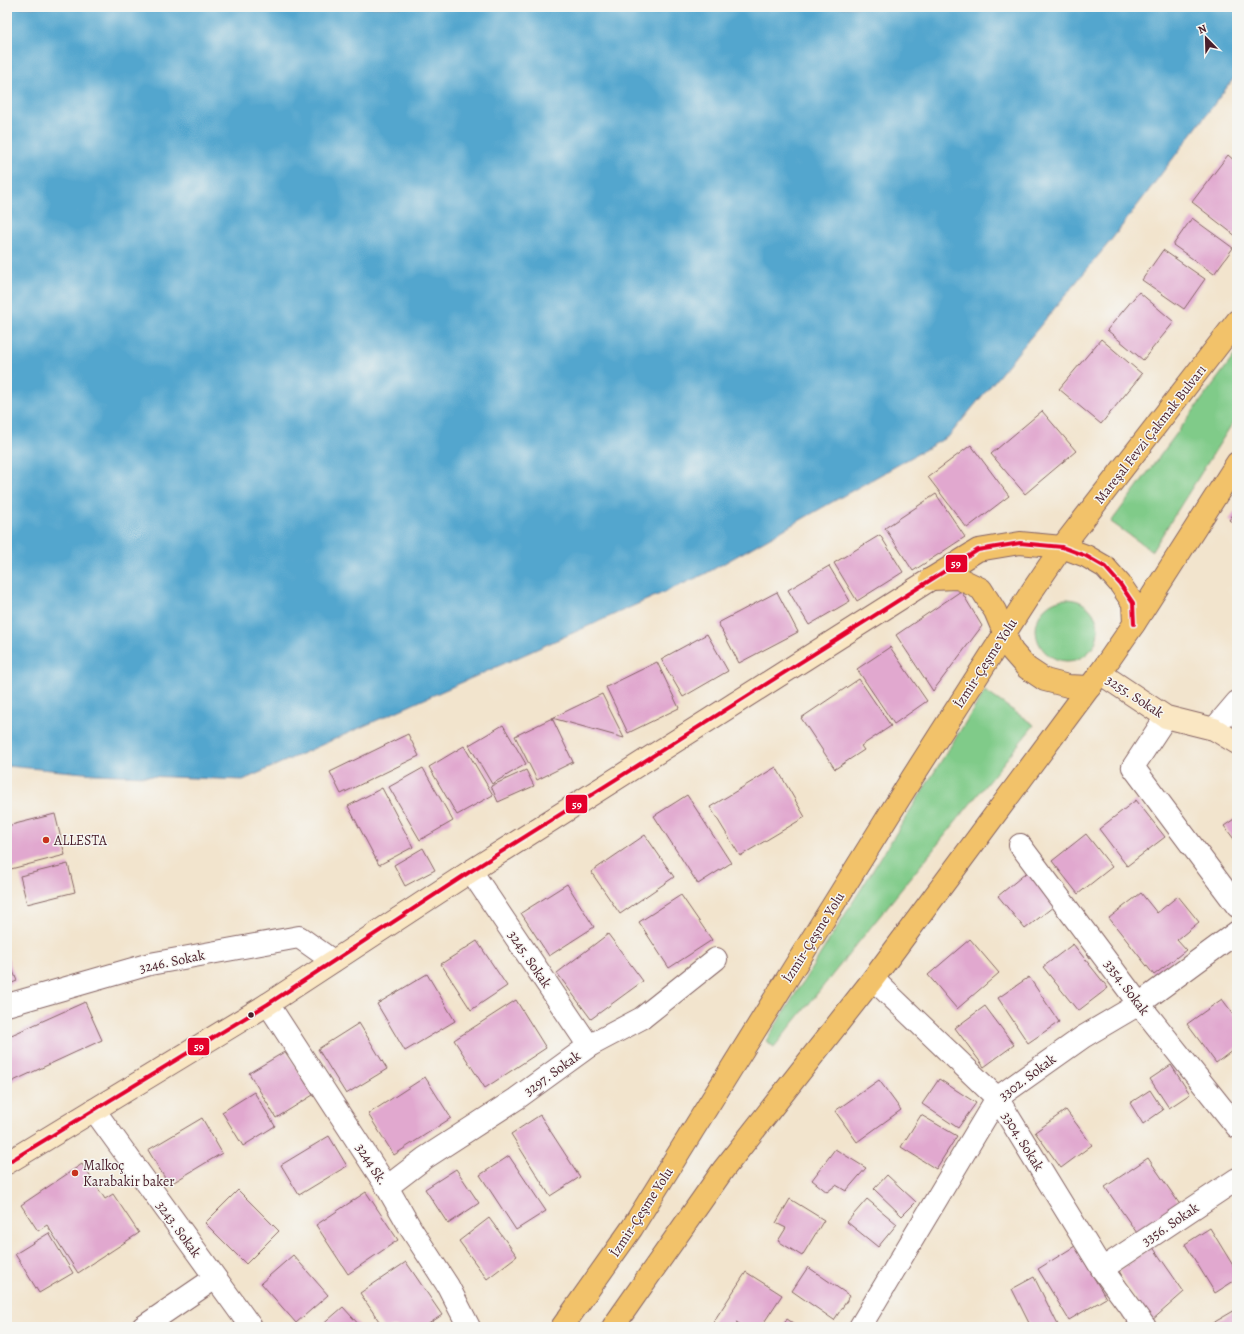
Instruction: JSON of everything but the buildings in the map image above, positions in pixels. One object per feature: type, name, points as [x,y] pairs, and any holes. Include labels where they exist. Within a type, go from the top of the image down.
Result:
[{"type":"highway","name":"Mareşal Fevzi Çakmak Bulvarı","points":[[1062,547],[1237,321]]},
{"type":"highway","points":[[614,1327],[723,1170],[873,979],[1095,680],[1134,624],[1237,463]]},
{"type":"highway","points":[[931,579],[978,550],[1020,543],[1062,547],[1086,556],[1105,567],[1120,584],[1133,603],[1134,624]]},
{"type":"highway","name":"İzmir-Çeşme Yolu","points":[[562,1327],[632,1228],[912,778],[1004,633],[1062,547]]},
{"type":"highway","points":[[931,579],[958,578],[981,589],[995,611],[1012,651],[1027,668],[1045,680],[1068,686],[1095,680]]},
{"type":"street","points":[[7,1164],[268,1004],[471,871],[931,579]]},
{"type":"street","name":"3255. Sokak","points":[[1095,680],[1166,717],[1214,729],[1237,743]]},
{"type":"street","points":[[1214,729],[1237,702]]},
{"type":"street","points":[[1166,717],[1133,767],[1237,906]]},
{"type":"street","name":"3354. Sokak","points":[[1020,845],[1139,1004],[1237,1127]]},
{"type":"street","name":"3245. Sokak","points":[[471,871],[589,1046]]},
{"type":"street","name":"3302. Sokak","points":[[860,1327],[997,1098],[1083,1036],[1139,1004],[1237,932]]},
{"type":"street","name":"3246. Sokak","points":[[7,1005],[150,964],[300,936],[333,960]]},
{"type":"street","name":"3297. Sokak","points":[[386,1187],[425,1158],[516,1099],[589,1046],[642,1018],[716,959]]},
{"type":"street","name":"3304. Sokak","points":[[873,979],[997,1098],[1102,1270],[1145,1327]]},
{"type":"street","name":"3244 Sk.","points":[[268,1004],[448,1286],[469,1327]]},
{"type":"street","name":"3243. Sokak","points":[[94,1110],[251,1327]]},
{"type":"street","name":"3356. Sokak","points":[[1102,1270],[1237,1179]]},
{"type":"street","points":[[143,1327],[215,1278]]},
{"type":"green space","points":[[1237,352],[1237,416],[1152,551],[1111,522]]},
{"type":"green space","points":[[1061,599],[1073,599],[1089,608],[1096,618],[1098,630],[1096,642],[1089,652],[1073,661],[1061,661],[1050,656],[1041,647],[1036,636],[1036,624],[1041,613],[1050,604]]},
{"type":"green space","points":[[985,691],[1034,725],[774,1047],[766,1041]]},
{"type":"water","points":[[7,7],[1237,7],[1237,74],[1112,239],[949,436],[705,574],[243,780],[95,774],[7,766]]},
{"type":"transit line","name":"59","points":[[7,1163],[268,1004],[471,871],[978,550],[1020,543],[1062,547],[1086,556],[1105,567],[1120,584],[1133,603],[1134,624]]},
{"type":"place","name":"ALLESTA","points":[[46,840]]},
{"type":"place","name":"Malkoç Karabakir baker","points":[[75,1173]]}]
